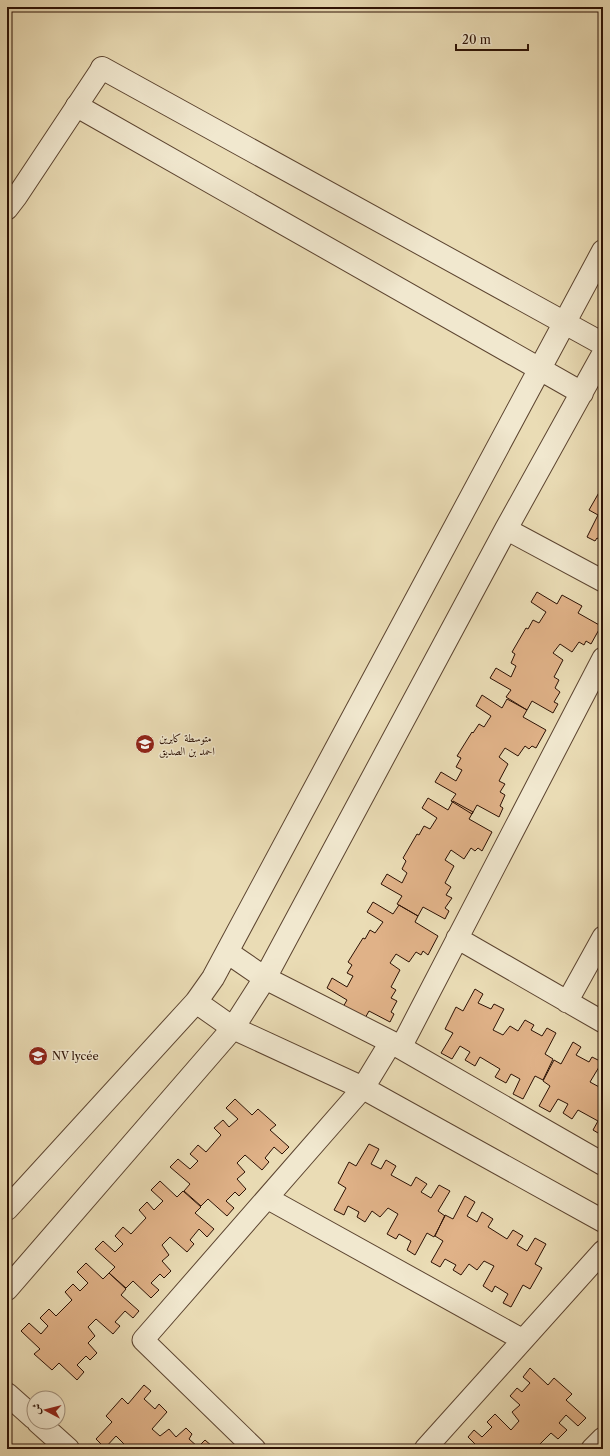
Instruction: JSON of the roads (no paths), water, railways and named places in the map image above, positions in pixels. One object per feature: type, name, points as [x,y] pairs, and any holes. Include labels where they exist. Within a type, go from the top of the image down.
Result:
[{"type":"street","points":[[7,209],[102,68],[603,344]]},
{"type":"street","points":[[77,106],[582,393]]},
{"type":"street","points":[[7,1209],[196,1002],[213,978],[603,251]]},
{"type":"street","points":[[7,1289],[233,1028],[265,978],[506,529],[603,354]]},
{"type":"street","points":[[506,529],[603,581]]},
{"type":"street","points":[[255,1449],[144,1340],[363,1088],[396,1045],[457,938],[603,658]]},
{"type":"street","points":[[568,1002],[603,937]]},
{"type":"street","points":[[457,938],[603,1022]]},
{"type":"street","points":[[227,952],[265,978],[396,1045],[603,1164]]},
{"type":"street","points":[[196,1002],[233,1028],[363,1088],[603,1221]]},
{"type":"street","points":[[267,1198],[523,1340]]},
{"type":"street","points":[[425,1449],[603,1251]]},
{"type":"street","points":[[7,1394],[26,1411]]},
{"type":"street","points":[[47,1430],[68,1449]]},
{"type":"street","points":[[592,1449],[603,1438]]},
{"type":"place","name":"متوسطة كابرين احمد بن الصديق","points":[[145,744]]},
{"type":"place","name":"NV lycée","points":[[38,1056]]}]
